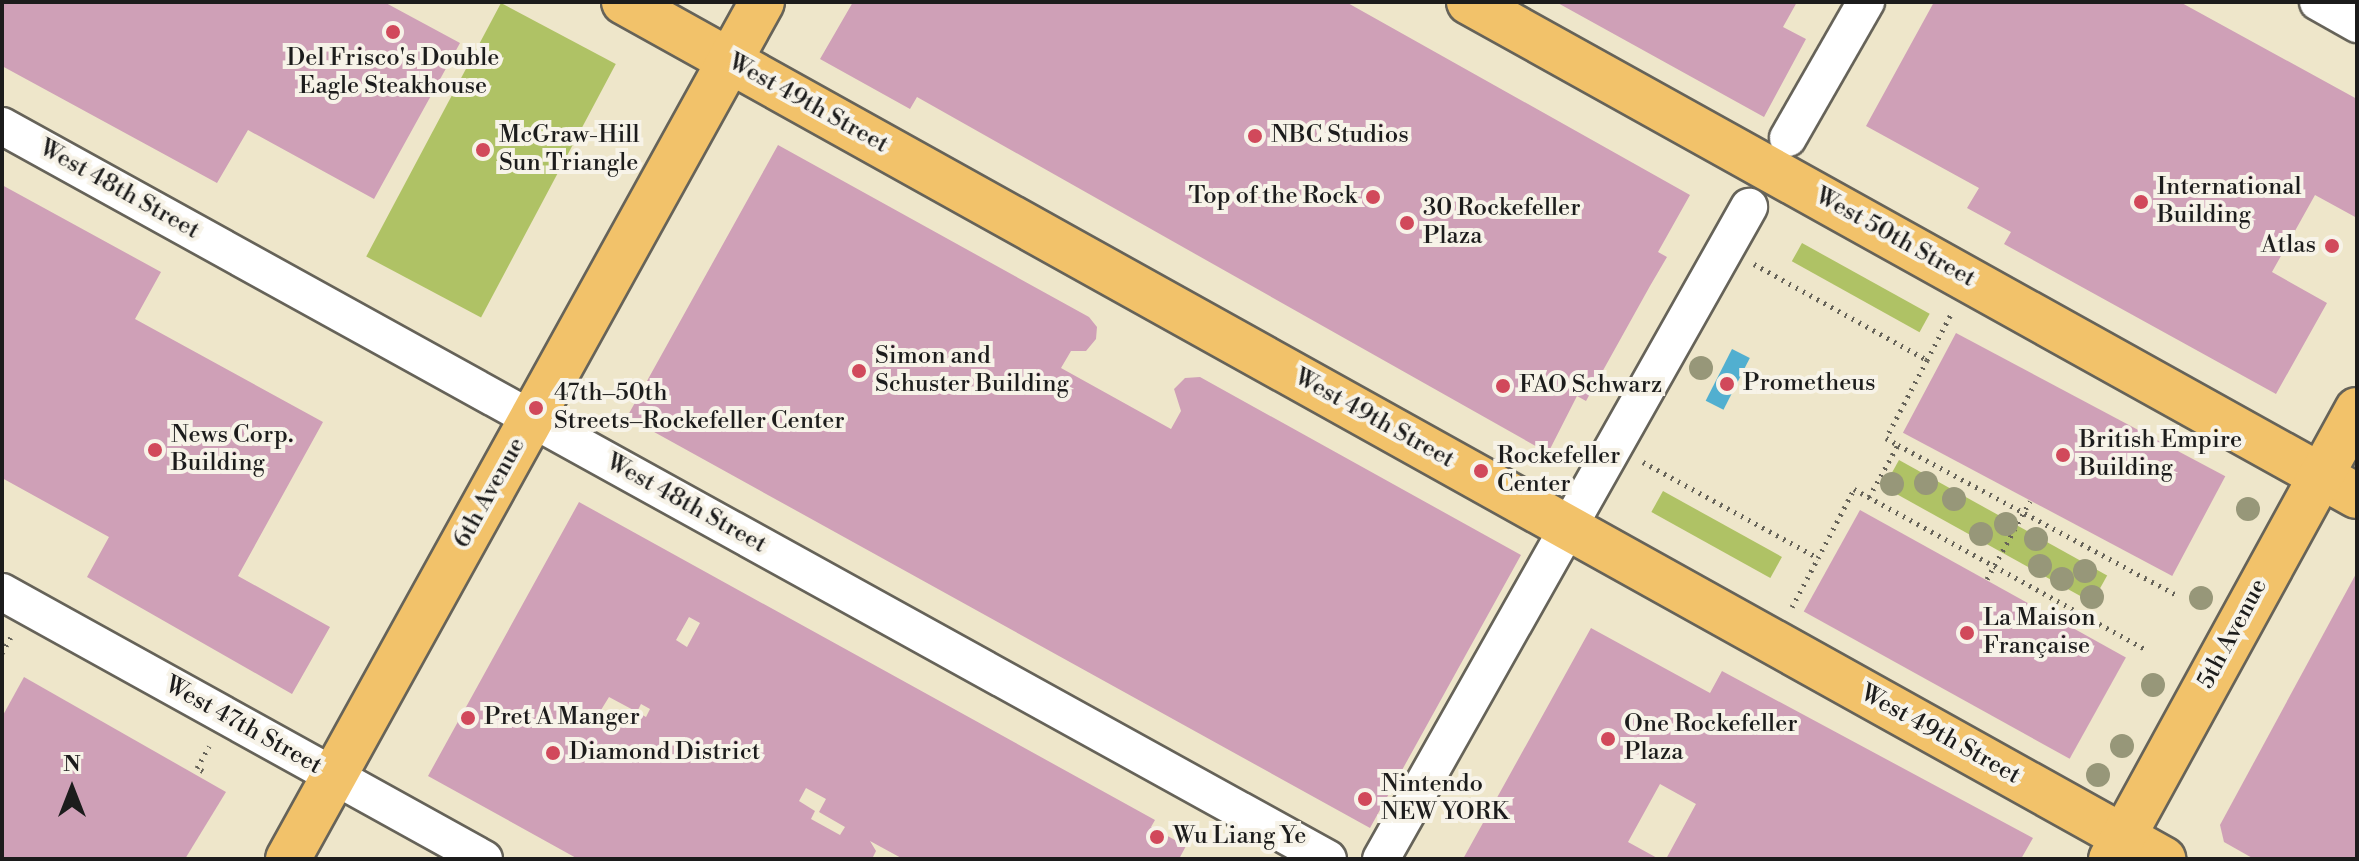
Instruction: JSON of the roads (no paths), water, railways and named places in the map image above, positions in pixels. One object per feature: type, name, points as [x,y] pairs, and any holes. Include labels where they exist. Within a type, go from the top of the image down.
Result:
[{"type":"main road","name":"West 49th Street","points":[[624,2],[1568,528],[2117,848],[2163,859]]},
{"type":"main road","name":"6th Avenue","points":[[288,859],[762,2]]},
{"type":"main road","name":"West 50th Street","points":[[1469,2],[2339,486]]},
{"type":"main road","name":"5th Avenue","points":[[2117,848],[2339,486],[2357,410]]},
{"type":"street","points":[[1788,138],[1866,2]]},
{"type":"street","points":[[2318,2],[2357,24]]},
{"type":"street","name":"West 48th Street","points":[[2,126],[1328,859]]},
{"type":"street","points":[[1381,859],[1749,207]]},
{"type":"street","name":"West 47th Street","points":[[2,592],[484,859]]},
{"type":"water","points":[[1732,349],[1750,358],[1723,410],[1706,401]]},
{"type":"place","name":"Del Frisco's Double Eagle Steakhouse","points":[[393,32]]},
{"type":"place","name":"NBC Studios","points":[[1255,136]]},
{"type":"place","name":"McGraw-Hill Sun Triangle","points":[[483,150]]},
{"type":"place","name":"Top of the Rock","points":[[1373,197]]},
{"type":"place","name":"International Building","points":[[2141,202]]},
{"type":"place","name":"30 Rockefeller Plaza","points":[[1407,223]]},
{"type":"place","name":"Atlas","points":[[2332,246]]},
{"type":"place","name":"Simon and Schuster Building","points":[[859,371]]},
{"type":"place","name":"Prometheus","points":[[1727,384]]},
{"type":"place","name":"FAO Schwarz","points":[[1503,386]]},
{"type":"place","name":"47th–50th Streets–Rockefeller Center","points":[[536,408]]},
{"type":"place","name":"News Corp. Building","points":[[155,450]]},
{"type":"place","name":"British Empire Building","points":[[2063,455]]},
{"type":"place","name":"Rockefeller Center","points":[[1481,471]]},
{"type":"place","name":"La Maison Française","points":[[1967,633]]},
{"type":"place","name":"Pret A Manger","points":[[468,718]]},
{"type":"place","name":"One Rockefeller Plaza","points":[[1608,739]]},
{"type":"place","name":"Diamond District","points":[[553,753]]},
{"type":"place","name":"Nintendo NEW YORK","points":[[1365,799]]},
{"type":"place","name":"Wu Liang Ye","points":[[1157,837]]}]
